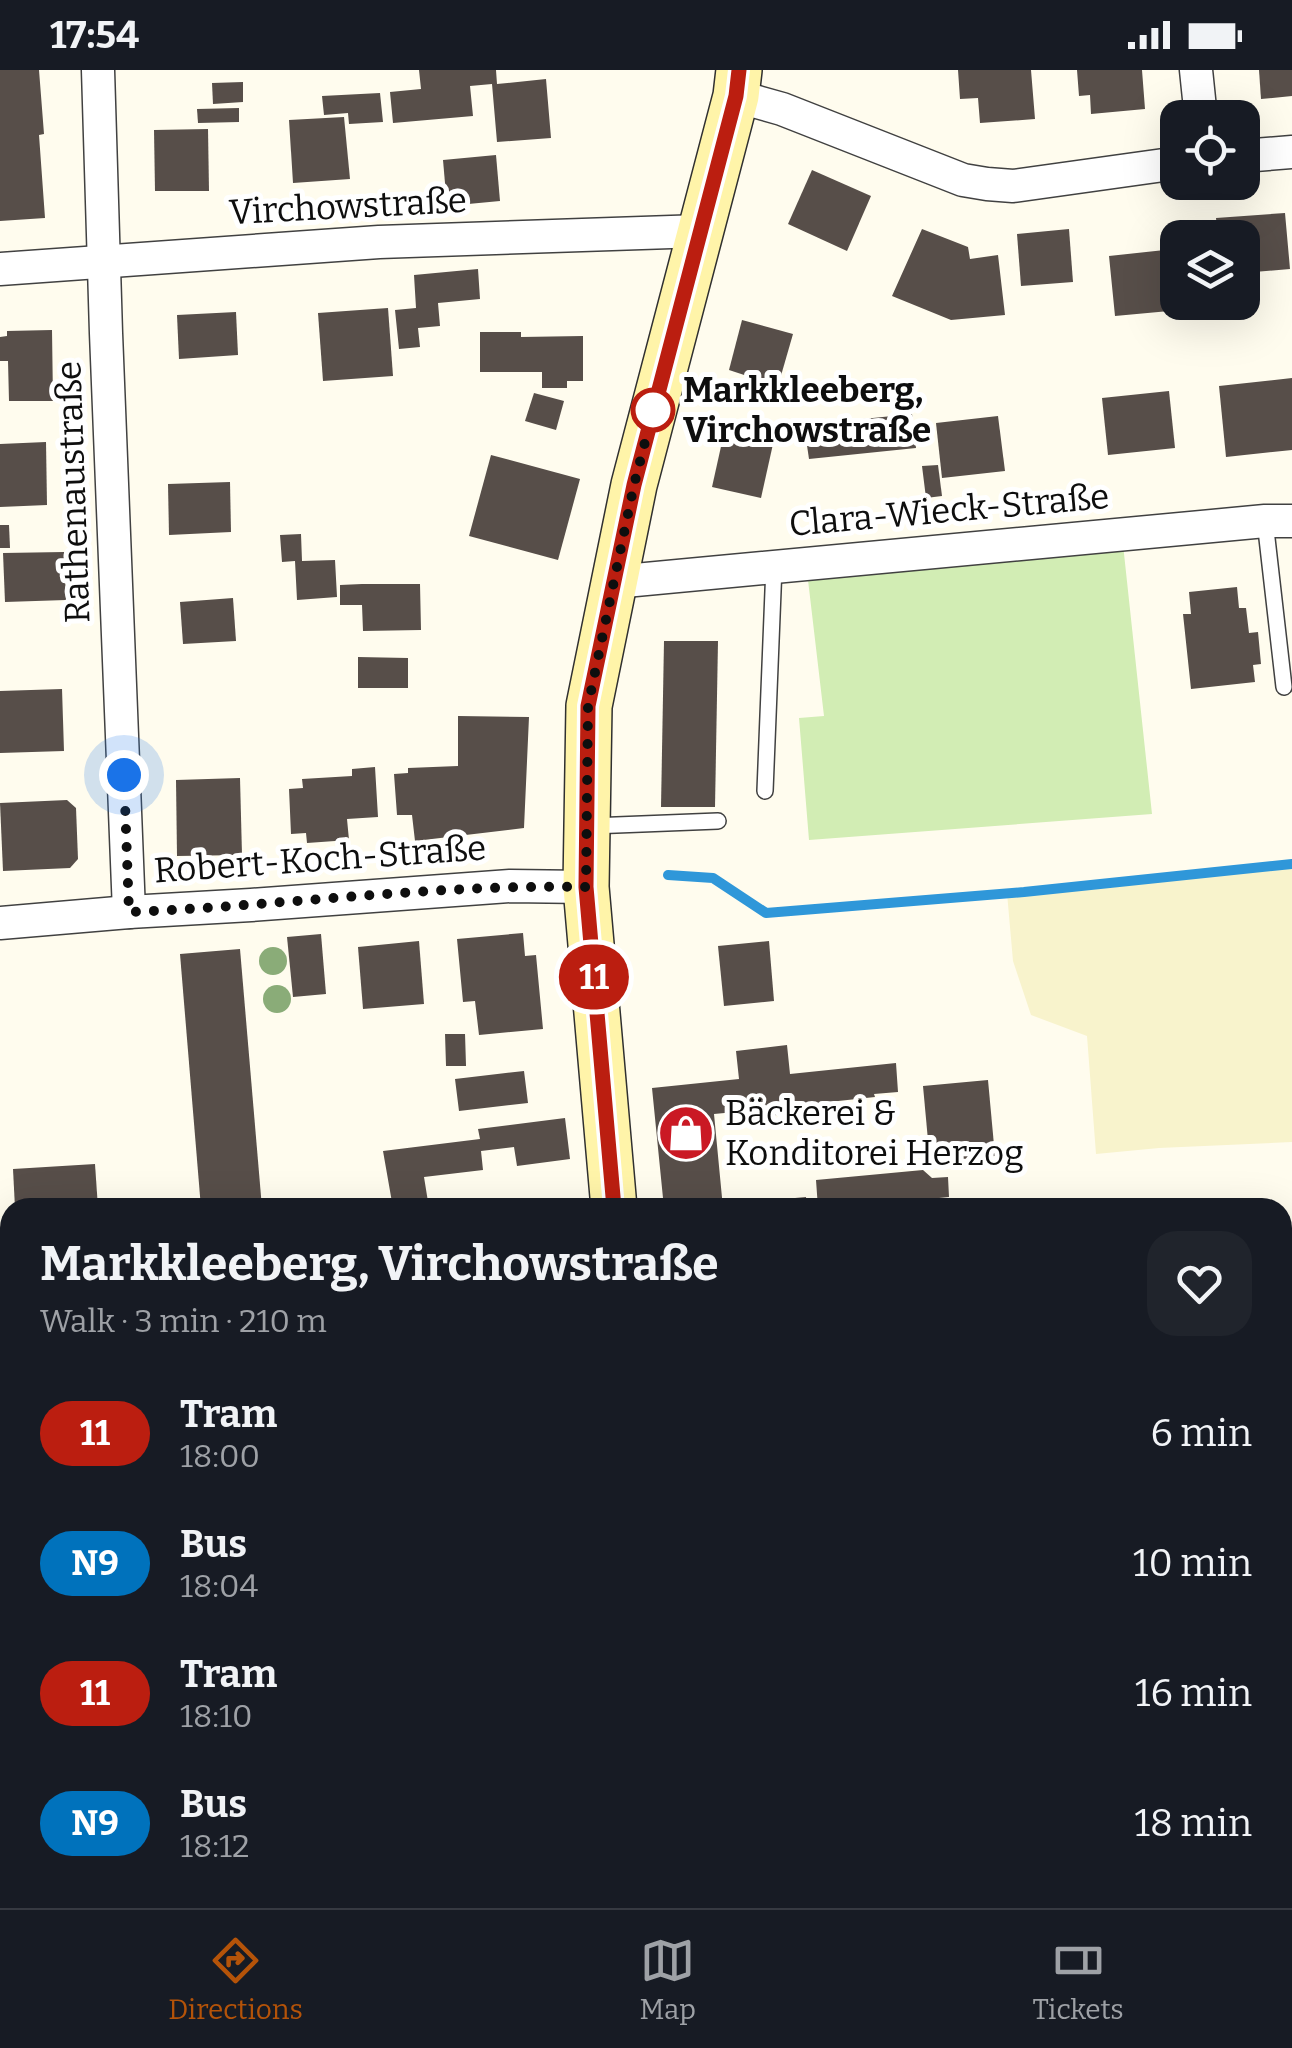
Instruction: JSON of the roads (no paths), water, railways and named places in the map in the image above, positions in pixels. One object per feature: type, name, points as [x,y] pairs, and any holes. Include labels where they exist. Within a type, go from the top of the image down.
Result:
[{"type":"main road","points":[[613,1198],[586,887],[588,706],[634,485],[738,83]]},
{"type":"street","name":"Rathenaustraße","points":[[98,70],[129,912]]},
{"type":"street","points":[[1196,70],[1199,100]]},
{"type":"street","points":[[738,83],[782,109],[963,180],[1013,186],[1160,166]]},
{"type":"street","points":[[1260,155],[1292,152]]},
{"type":"street","name":"Virchowstraße","points":[[0,268],[379,242],[701,231]]},
{"type":"street","name":"Clara-Wieck-Straße","points":[[614,582],[1279,521]]},
{"type":"street","name":"Robert-Koch-Straße","points":[[0,923],[510,886],[586,887]]},
{"type":"lane","points":[[1279,521],[1284,687]]},
{"type":"lane","points":[[765,791],[774,566]]},
{"type":"lane","points":[[587,826],[718,821]]},
{"type":"waterway","points":[[668,875],[713,878],[766,913],[1024,892],[1292,864]]},
{"type":"tram line","name":"11","points":[[613,1198],[586,887],[588,706],[634,485],[736,96],[739,70]]},
{"type":"place","name":"Markkleeberg, Virchowstraße","points":[[653,410]]},
{"type":"place","name":"Bäckerei & Konditorei Herzog","points":[[686,1133]]}]
